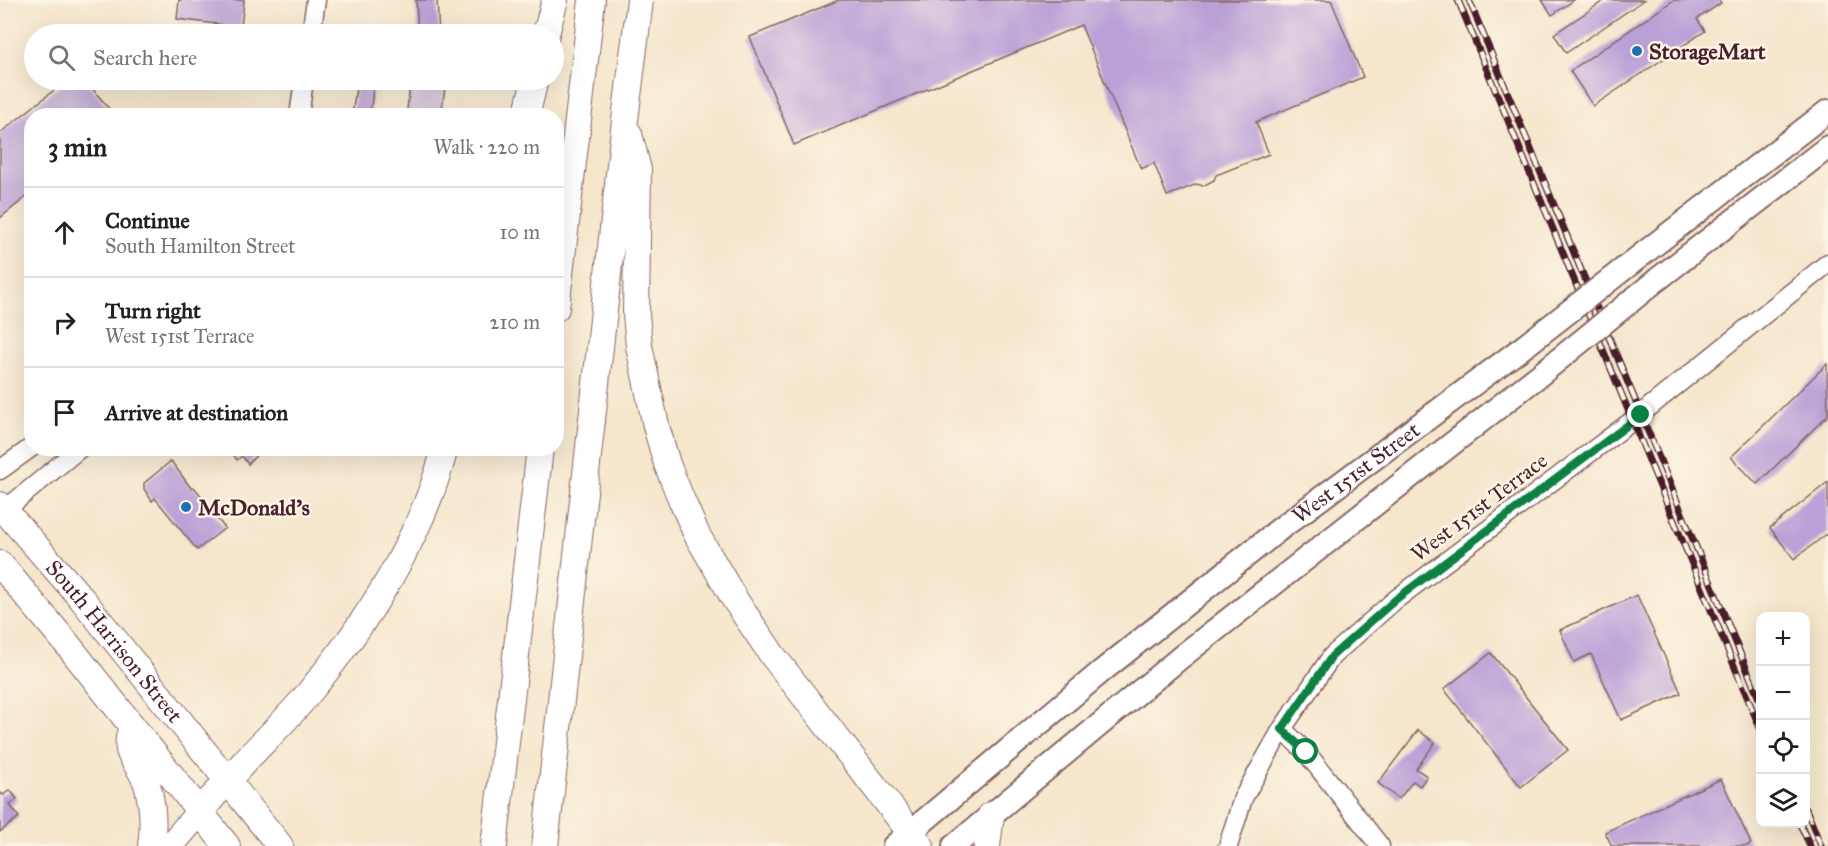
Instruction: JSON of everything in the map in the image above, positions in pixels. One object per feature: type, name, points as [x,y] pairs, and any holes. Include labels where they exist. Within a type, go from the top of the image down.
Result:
[{"type":"highway","points":[[549,24],[555,0]]},
{"type":"highway","points":[[564,240],[592,0]]},
{"type":"highway","points":[[545,846],[640,0]]},
{"type":"highway","points":[[528,108],[532,90]]},
{"type":"highway","points":[[625,120],[638,170],[636,314],[639,346],[656,426],[667,464],[697,535],[735,600],[909,843]]},
{"type":"highway","points":[[170,846],[211,834],[227,781],[306,696],[343,650],[370,611],[398,563],[421,516],[443,456]]},
{"type":"highway","points":[[494,846],[539,456]]},
{"type":"highway","name":"South Harrison Street","points":[[2,510],[82,599],[280,846]]},
{"type":"highway","name":"South Harrison Street","points":[[0,564],[68,645],[211,834]]},
{"type":"highway","points":[[132,727],[127,744],[128,750],[146,782],[153,809],[151,846]]},
{"type":"highway","points":[[987,846],[991,815]]},
{"type":"main road","name":"West 151st Street","points":[[909,843],[1102,671],[1281,528],[1530,342],[1828,111]]},
{"type":"main road","name":"West 151st Street","points":[[954,846],[1181,657],[1828,147]]},
{"type":"street","points":[[312,24],[316,0]]},
{"type":"street","points":[[300,108],[303,90]]},
{"type":"street","name":"West 151st Terrace","points":[[1228,846],[1243,798],[1282,729],[1332,656],[1395,600],[1632,421],[1828,262]]},
{"type":"street","points":[[0,470],[24,453]]},
{"type":"street","points":[[2,510],[70,456]]},
{"type":"street","points":[[1282,729],[1306,752],[1380,846]]},
{"type":"building","points":[[179,0],[244,0],[241,24],[217,24],[177,19]]},
{"type":"building","points":[[416,0],[437,0],[438,24],[417,24]]},
{"type":"building","points":[[839,0],[1331,0],[1363,77],[1256,122],[1269,154],[1216,175],[1214,180],[1203,186],[1197,184],[1167,196],[1154,163],[1141,169],[1081,25],[794,145],[750,37]]},
{"type":"building","points":[[1542,0],[1574,0],[1552,15]]},
{"type":"building","name":"StorageMart","points":[[1605,0],[1644,0],[1566,53],[1554,34]]},
{"type":"building","name":"StorageMart","points":[[1674,0],[1719,0],[1721,3],[1697,19],[1705,31],[1593,106],[1570,71]]},
{"type":"building","points":[[54,90],[93,90],[109,108],[32,108]]},
{"type":"building","points":[[356,90],[373,90],[371,108],[353,108]]},
{"type":"building","points":[[410,90],[445,90],[442,108],[407,108]]},
{"type":"building","points":[[24,114],[24,199],[0,218],[0,133]]},
{"type":"building","points":[[1827,364],[1828,415],[1757,484],[1731,457]]},
{"type":"building","points":[[242,456],[256,456],[248,464]]},
{"type":"building","name":"McDonald's","points":[[171,461],[191,488],[194,487],[215,512],[213,514],[225,528],[197,550],[155,498],[152,501],[144,489],[144,483]]},
{"type":"building","points":[[1828,482],[1828,533],[1794,559],[1770,528]]},
{"type":"building","points":[[1637,595],[1681,693],[1621,720],[1591,654],[1574,662],[1560,630]]},
{"type":"building","points":[[1491,653],[1568,750],[1521,787],[1444,689]]},
{"type":"building","points":[[1418,730],[1435,743],[1416,769],[1427,776],[1420,786],[1413,781],[1399,799],[1378,783]]},
{"type":"building","points":[[1721,779],[1751,844],[1747,846],[1612,846],[1605,832]]},
{"type":"building","points":[[10,790],[17,799],[10,805],[19,817],[0,832],[0,792],[3,795]]},
{"type":"railway","points":[[1458,0],[1757,720]]},
{"type":"railway","points":[[1469,0],[1756,691]]},
{"type":"railway","points":[[1810,819],[1821,846]]},
{"type":"railway","points":[[1802,828],[1810,846]]},
{"type":"place","name":"StorageMart","points":[[1637,51]]},
{"type":"place","name":"McDonald's","points":[[186,507]]},
{"type":"route","points":[[1306,752],[1282,729],[1332,656],[1395,600],[1641,415]]}]
